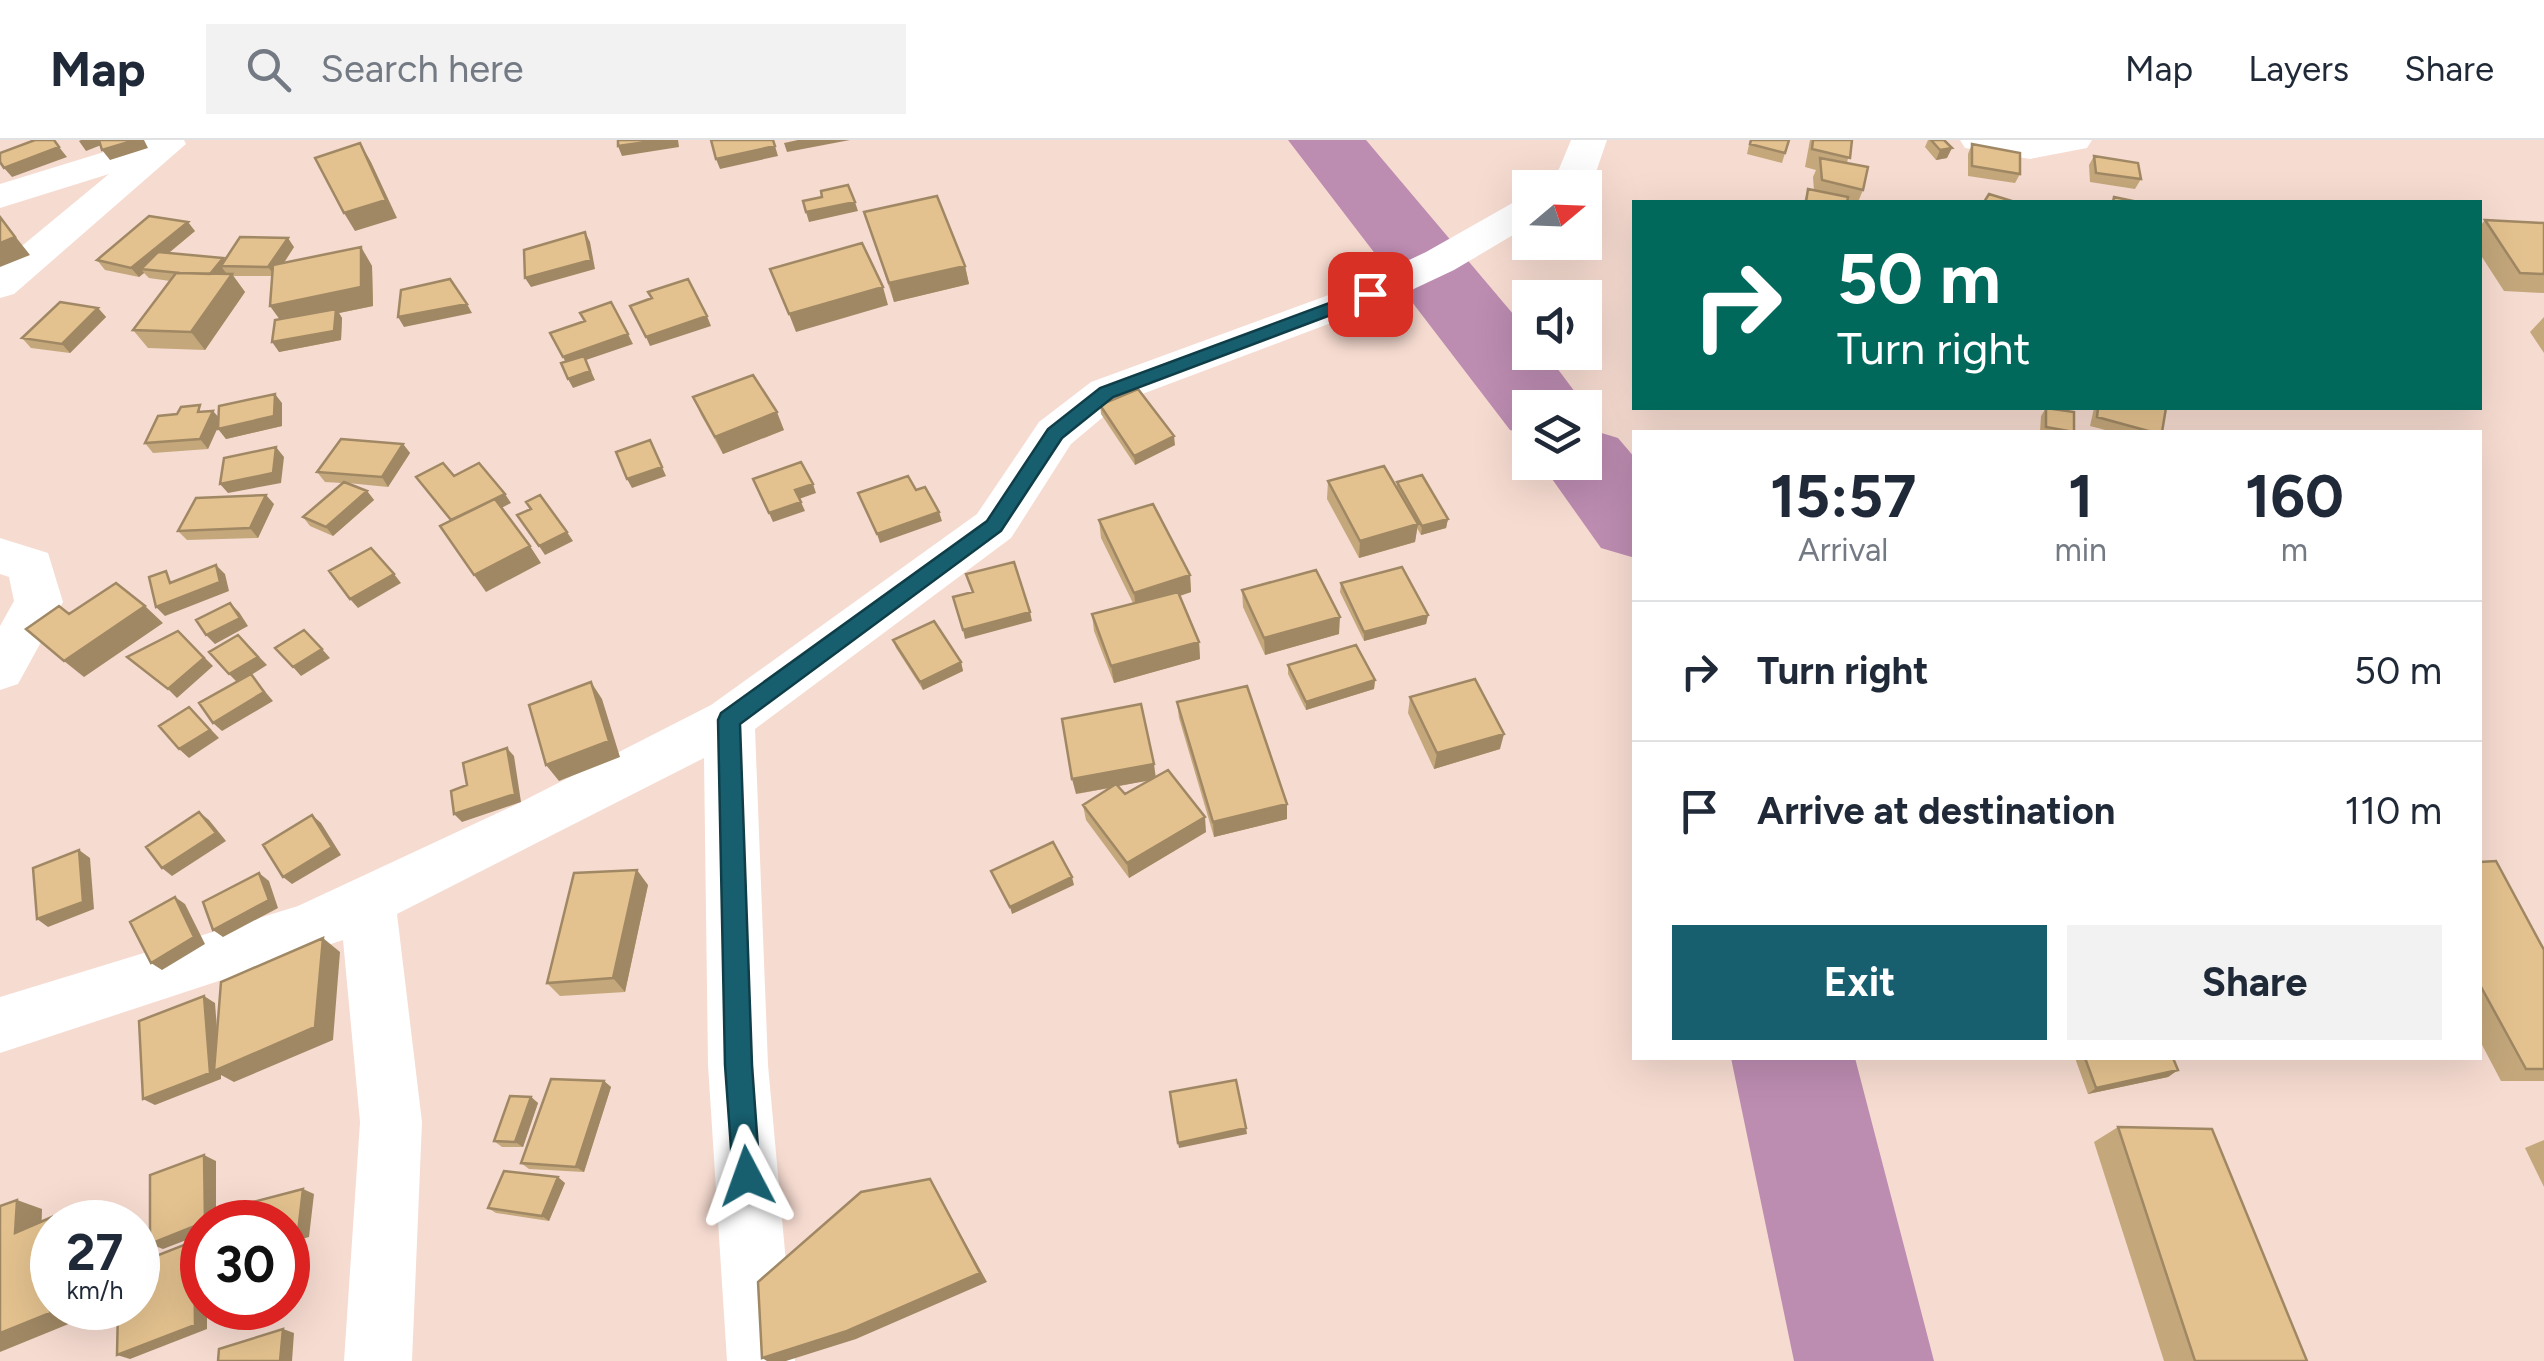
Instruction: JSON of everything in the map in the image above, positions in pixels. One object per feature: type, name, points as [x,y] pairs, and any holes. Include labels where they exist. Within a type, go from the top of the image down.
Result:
[{"type":"street","points":[[1578,170],[1589,140]]},
{"type":"street","points":[[1978,140],[2030,148],[2074,140]]},
{"type":"street","points":[[0,196],[173,142]]},
{"type":"street","points":[[0,285],[173,142]]},
{"type":"street","points":[[0,1025],[310,928],[534,821],[729,720],[994,526],[1055,434],[1106,392],[1370,294],[1440,261],[1512,219]]},
{"type":"street","points":[[0,556],[31,566],[39,602],[0,670]]},
{"type":"street","points":[[729,720],[738,1065],[760,1361]]},
{"type":"street","points":[[366,899],[391,1122],[378,1361]]},
{"type":"building","points":[[35,140],[54,140],[59,147],[4,168],[0,153]]},
{"type":"building","points":[[99,140],[135,140],[102,150]]},
{"type":"building","points":[[618,140],[660,140],[618,146]]},
{"type":"building","points":[[711,140],[773,140],[775,146],[716,159]]},
{"type":"building","points":[[1751,140],[1789,140],[1785,153],[1750,144]]},
{"type":"building","points":[[1813,140],[1852,140],[1850,158],[1812,149]]},
{"type":"building","points":[[1931,140],[1944,140],[1952,148],[1940,150]]},
{"type":"building","points":[[360,143],[386,200],[344,213],[315,158]]},
{"type":"building","points":[[1972,144],[2020,153],[2020,174],[1972,166]]},
{"type":"building","points":[[2094,156],[2138,163],[2141,179],[2096,173]]},
{"type":"building","points":[[1820,158],[1868,167],[1863,190],[1822,180]]},
{"type":"building","points":[[848,185],[855,202],[806,212],[803,201],[822,197],[821,191]]},
{"type":"building","points":[[1808,189],[1848,197],[1847,200],[1806,200]]},
{"type":"building","points":[[1989,194],[2008,200],[1985,200]]},
{"type":"building","points":[[937,196],[965,266],[889,283],[864,212]]},
{"type":"building","points":[[149,216],[188,222],[131,268],[97,260]]},
{"type":"building","points":[[0,217],[15,237],[0,243]]},
{"type":"building","points":[[2485,220],[2544,223],[2544,274],[2520,273]]},
{"type":"building","points":[[585,232],[591,260],[525,278],[524,250]]},
{"type":"building","points":[[240,237],[288,238],[268,267],[221,266]]},
{"type":"building","points":[[862,243],[883,287],[789,314],[770,269]]},
{"type":"building","points":[[361,247],[361,287],[270,306],[273,265]]},
{"type":"building","points":[[158,252],[223,258],[210,274],[141,269]]},
{"type":"building","points":[[176,273],[232,274],[191,332],[133,330]]},
{"type":"building","points":[[450,279],[467,304],[398,317],[401,290]]},
{"type":"building","points":[[688,279],[707,316],[646,337],[630,306],[652,298],[648,292]]},
{"type":"building","points":[[60,302],[98,308],[62,344],[22,338]]},
{"type":"building","points":[[611,302],[628,334],[563,357],[550,333],[585,321],[580,313]]},
{"type":"building","points":[[336,309],[334,331],[272,342],[275,320]]},
{"type":"building","points":[[584,356],[590,371],[568,379],[561,363]]},
{"type":"building","points":[[753,375],[777,412],[715,437],[693,397]]},
{"type":"building","points":[[1138,389],[1174,436],[1134,456],[1100,405]]},
{"type":"building","points":[[275,394],[274,416],[218,429],[219,406]]},
{"type":"building","points":[[200,405],[198,412],[213,411],[200,439],[145,443],[158,416]]},
{"type":"building","points":[[2046,410],[2074,412],[2074,430],[2046,427]]},
{"type":"building","points":[[2098,410],[2166,410],[2162,430],[2145,430],[2097,417]]},
{"type":"building","points":[[341,439],[403,444],[382,477],[317,472]]},
{"type":"building","points":[[650,440],[662,467],[627,479],[616,452]]},
{"type":"building","points":[[276,447],[273,473],[220,484],[224,458]]},
{"type":"building","points":[[801,462],[813,484],[795,490],[801,502],[769,513],[753,479]]},
{"type":"building","points":[[443,463],[454,476],[479,463],[505,494],[451,520],[416,477]]},
{"type":"building","points":[[1384,466],[1418,524],[1360,541],[1328,481]]},
{"type":"building","points":[[1422,475],[1448,519],[1422,526],[1397,482]]},
{"type":"building","points":[[908,476],[916,490],[925,487],[939,512],[877,534],[858,493]]},
{"type":"building","points":[[344,482],[367,491],[326,527],[303,517]]},
{"type":"building","points":[[266,495],[250,528],[178,531],[196,498]]},
{"type":"building","points":[[540,495],[567,532],[539,546],[517,515],[531,509],[526,502]]},
{"type":"building","points":[[495,499],[530,546],[474,575],[440,526]]},
{"type":"building","points":[[1153,504],[1190,575],[1134,593],[1099,520]]},
{"type":"building","points":[[371,548],[394,574],[350,599],[329,571]]},
{"type":"building","points":[[1014,562],[1030,612],[963,630],[953,597],[973,592],[966,574]]},
{"type":"building","points":[[216,565],[220,582],[156,607],[149,577],[166,571],[170,583]]},
{"type":"building","points":[[1402,567],[1428,615],[1364,632],[1341,583]]},
{"type":"building","points":[[1316,570],[1340,617],[1264,638],[1242,590]]},
{"type":"building","points":[[116,583],[145,606],[64,661],[26,629],[59,606],[69,614]]},
{"type":"building","points":[[1178,592],[1199,642],[1111,666],[1092,614]]},
{"type":"building","points":[[230,603],[240,618],[206,635],[196,620]]},
{"type":"building","points":[[934,621],[961,662],[920,682],[893,640]]},
{"type":"building","points":[[304,630],[322,649],[293,667],[275,648]]},
{"type":"building","points":[[178,631],[204,658],[168,689],[127,657]]},
{"type":"building","points":[[238,635],[258,657],[229,674],[209,652]]},
{"type":"building","points":[[1356,645],[1375,680],[1306,702],[1288,665]]},
{"type":"building","points":[[251,674],[264,692],[213,723],[199,703]]},
{"type":"building","points":[[1475,679],[1504,734],[1437,753],[1410,697]]},
{"type":"building","points":[[591,682],[609,741],[546,765],[529,705]]},
{"type":"building","points":[[1247,686],[1287,804],[1213,822],[1177,702]]},
{"type":"building","points":[[1141,704],[1154,764],[1072,779],[1062,719]]},
{"type":"building","points":[[189,707],[210,730],[179,749],[159,726]]},
{"type":"building","points":[[507,748],[515,794],[454,814],[451,791],[467,785],[463,763]]},
{"type":"building","points":[[1168,770],[1205,817],[1127,863],[1083,805],[1116,784],[1125,794]]},
{"type":"building","points":[[199,812],[216,833],[162,868],[146,847]]},
{"type":"building","points":[[312,815],[332,847],[283,877],[263,845]]},
{"type":"building","points":[[1053,842],[1072,877],[1010,907],[991,871]]},
{"type":"building","points":[[79,850],[83,902],[37,919],[33,868]]},
{"type":"building","points":[[2496,861],[2544,950],[2544,1069],[2526,1069],[2482,989],[2482,862]]},
{"type":"building","points":[[637,870],[613,978],[547,983],[574,873]]},
{"type":"building","points":[[259,873],[269,900],[213,930],[203,902]]},
{"type":"building","points":[[175,897],[194,937],[151,963],[130,922]]},
{"type":"building","points":[[323,938],[315,1027],[214,1071],[221,982]]},
{"type":"building","points":[[204,996],[210,1073],[143,1099],[139,1021]]},
{"type":"building","points":[[2086,1060],[2174,1060],[2178,1070],[2096,1088]]},
{"type":"building","points":[[551,1079],[604,1081],[576,1167],[521,1163]]},
{"type":"building","points":[[1236,1080],[1246,1128],[1178,1143],[1170,1092]]},
{"type":"building","points":[[510,1096],[531,1097],[515,1142],[494,1141]]},
{"type":"building","points":[[2118,1127],[2212,1129],[2307,1361],[2195,1361]]},
{"type":"building","points":[[204,1155],[205,1200],[180,1200],[180,1232],[160,1240],[160,1200],[150,1200],[150,1175]]},
{"type":"building","points":[[504,1171],[558,1177],[542,1216],[488,1208]]},
{"type":"building","points":[[930,1179],[980,1273],[847,1331],[762,1358],[758,1282],[861,1192]]},
{"type":"building","points":[[303,1189],[302,1200],[261,1200]]},
{"type":"building","points":[[17,1200],[15,1233],[30,1227],[30,1321],[0,1333],[0,1206]]},
{"type":"building","points":[[180,1246],[182,1330],[117,1355],[118,1330],[160,1330],[160,1254]]},
{"type":"building","points":[[283,1330],[280,1361],[218,1361],[219,1349]]},
{"type":"waterway","points":[[1326,140],[1527,390]]},
{"type":"waterway","points":[[1600,480],[1632,519]]},
{"type":"waterway","points":[[1793,1060],[1864,1361]]},
{"type":"route","points":[[747,1176],[738,1065],[729,720],[994,526],[1055,434],[1106,392],[1370,294]]}]
